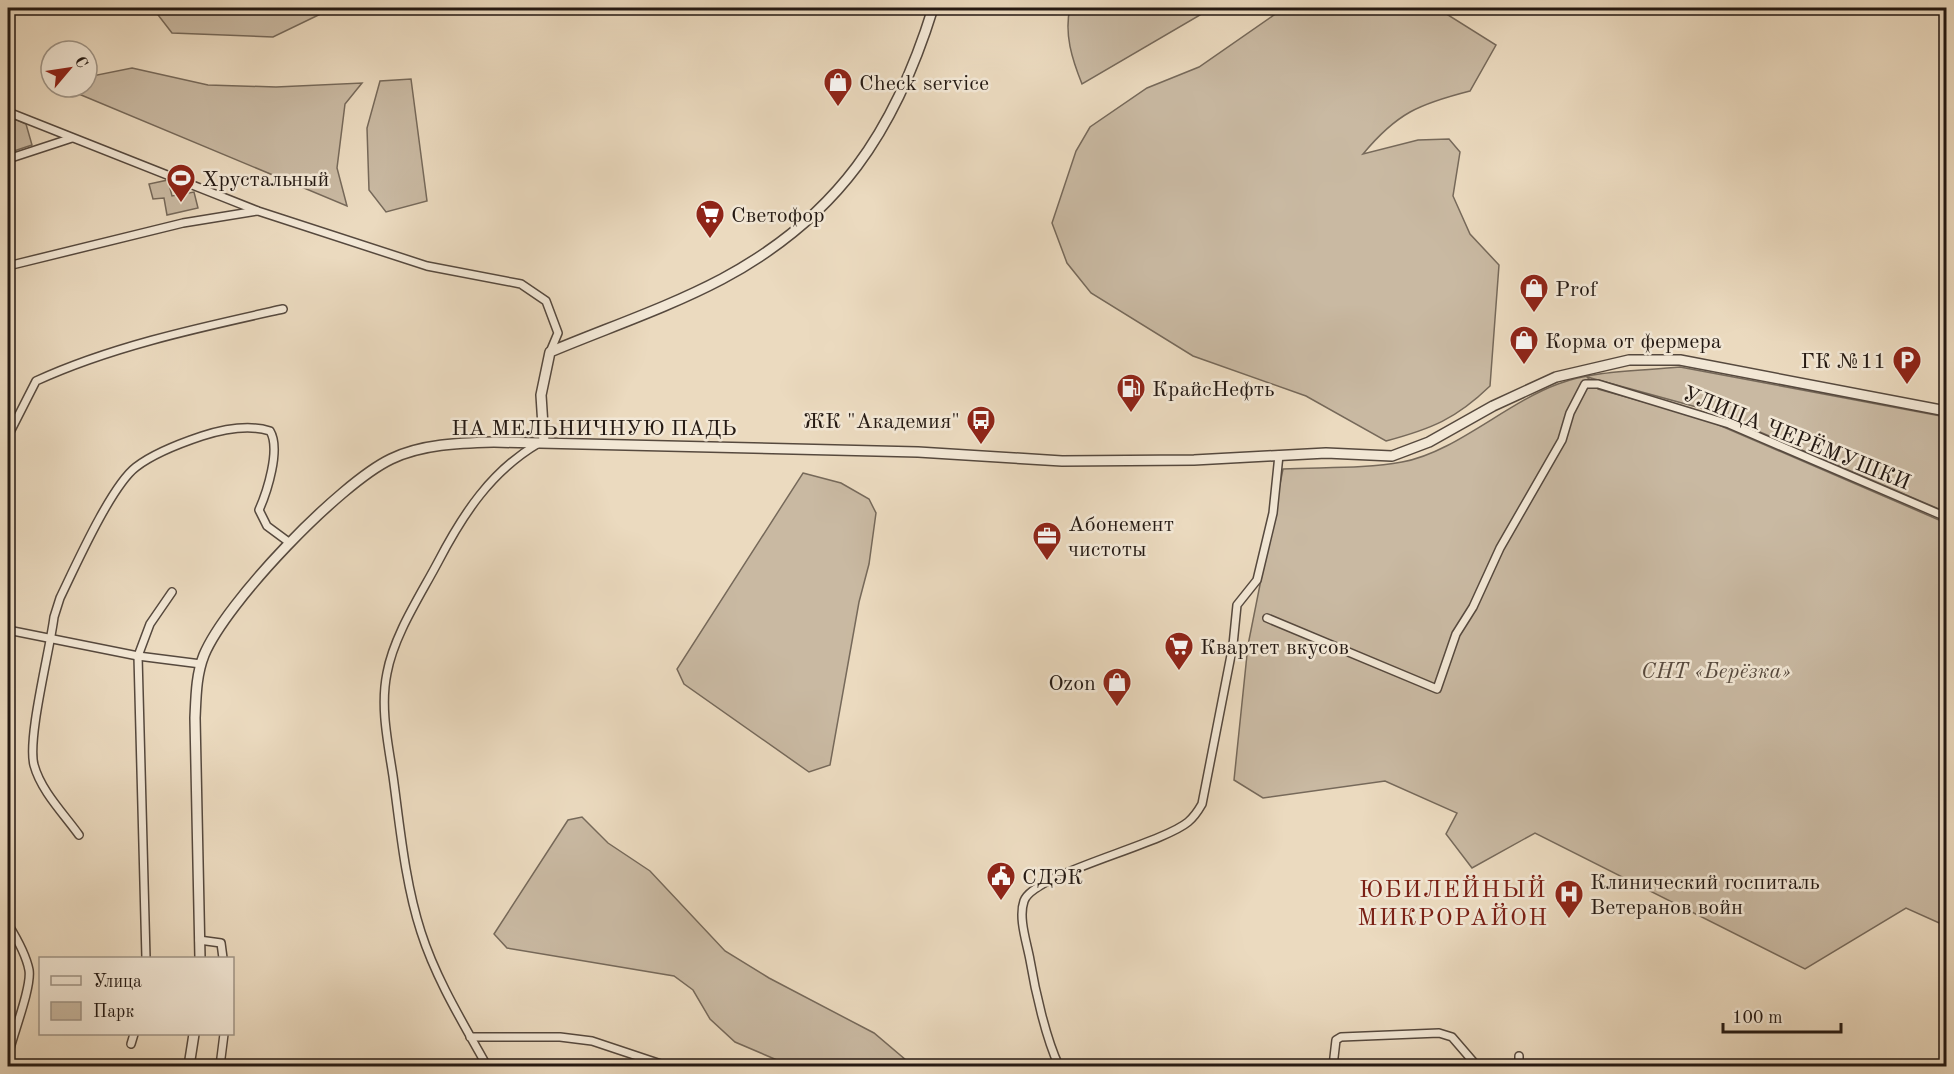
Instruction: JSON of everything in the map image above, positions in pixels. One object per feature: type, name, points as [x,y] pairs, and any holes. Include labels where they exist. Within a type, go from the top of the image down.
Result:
[{"type":"street","points":[[550,352],[722,278],[815,216],[844,185],[879,134],[921,48],[933,8]]},
{"type":"street","points":[[8,112],[258,211],[427,266],[521,284],[546,301],[558,333],[545,368],[541,395],[542,442],[518,455],[497,474],[456,529],[402,633],[386,680],[386,726],[420,929],[428,952],[487,1066]]},
{"type":"street","points":[[8,159],[72,138]]},
{"type":"street","points":[[8,266],[183,223],[258,211]]},
{"type":"street","points":[[8,436],[36,381],[85,362],[186,331],[283,309]]},
{"type":"street","name":"НА МЕЛЬНИЧНУЮ ПАДЬ","points":[[200,957],[195,718],[201,664],[219,627],[290,543],[356,482],[393,458],[416,451],[456,444],[542,442],[918,452],[1019,460],[1089,461],[1326,453],[1392,456],[1429,442],[1502,402],[1556,377],[1629,360],[1680,360],[1947,411]]},
{"type":"street","name":"УЛИЦА ЧЕРЁМУШКИ","points":[[1267,618],[1437,689],[1456,634],[1473,608],[1500,548],[1562,440],[1570,413],[1585,384],[1598,384],[1707,415],[1947,517]]},
{"type":"street","points":[[79,835],[46,789],[34,764],[33,742],[60,598],[119,487],[135,467],[185,441],[223,429],[252,428],[270,431],[275,439],[269,487],[259,510],[267,526],[290,543]]},
{"type":"street","points":[[1059,1066],[1033,982],[1023,915],[1024,900],[1031,891],[1060,876],[1181,826],[1195,816],[1202,804],[1233,645],[1237,606],[1257,580],[1273,513],[1278,455]]},
{"type":"street","points":[[146,957],[138,656],[150,624],[172,592]]},
{"type":"street","points":[[8,630],[138,656],[201,664]]},
{"type":"street","points":[[8,924],[29,971],[29,984],[8,1056]]},
{"type":"street","points":[[199,940],[221,943],[223,957]]},
{"type":"street","points":[[1333,1066],[1336,1040],[1341,1037],[1439,1033],[1452,1037],[1477,1066]]},
{"type":"street","points":[[131,1044],[134,1035]]},
{"type":"street","points":[[189,1066],[194,1035]]},
{"type":"street","points":[[220,1066],[224,1035]]},
{"type":"street","points":[[470,1037],[560,1037],[592,1041],[667,1066]]},
{"type":"street","points":[[1519,1056],[1519,1066]]},
{"type":"street","points":[[636,1057],[646,1066]]},
{"type":"green space","points":[[157,8],[333,8],[273,37],[172,33],[155,11]]},
{"type":"green space","points":[[1070,8],[1212,8],[1082,84],[1070,46],[1068,18]]},
{"type":"green space","points":[[1284,8],[1437,8],[1496,45],[1470,91],[1423,106],[1398,119],[1363,154],[1418,140],[1449,139],[1460,152],[1453,196],[1470,234],[1499,265],[1490,386],[1454,415],[1430,427],[1386,441],[1306,396],[1193,356],[1091,293],[1067,263],[1052,223],[1076,151],[1090,127],[1147,88],[1199,67]]},
{"type":"green space","points":[[132,68],[208,85],[276,87],[362,83],[345,104],[337,168],[347,206],[91,99],[99,99],[99,75]]},
{"type":"green space","points":[[411,79],[427,201],[386,212],[369,190],[367,128],[380,81]]},
{"type":"green space","points":[[8,116],[26,124],[32,145],[8,153]]},
{"type":"green space","name":"Хрустальный","points":[[168,180],[172,196],[194,192],[198,208],[167,215],[164,198],[153,199],[149,184]]},
{"type":"green space","name":"СНТ «Берёзка»","points":[[1680,367],[1946,417],[1946,512],[1711,411],[1587,377],[1598,389],[1705,419],[1946,523],[1946,926],[1906,908],[1805,969],[1535,833],[1472,868],[1446,834],[1457,813],[1385,781],[1263,798],[1234,780],[1248,645],[1283,469],[1358,467],[1402,462],[1422,457],[1441,449],[1538,392],[1558,384],[1587,376]]},
{"type":"green space","points":[[803,473],[841,483],[869,499],[876,513],[869,564],[859,602],[830,765],[809,772],[684,684],[677,669]]},
{"type":"green space","points":[[582,817],[608,843],[650,871],[725,951],[769,978],[874,1033],[913,1066],[791,1066],[735,1042],[710,1019],[693,990],[674,976],[507,948],[494,934],[568,820]]},
{"type":"place","name":"Check service","points":[[838,108]]},
{"type":"place","name":"Хрустальный","points":[[181,204]]},
{"type":"place","name":"Светофор","points":[[710,240]]},
{"type":"place","name":"Prof","points":[[1534,314]]},
{"type":"place","name":"Корма от фермера","points":[[1524,366]]},
{"type":"place","name":"ГК №11","points":[[1907,386]]},
{"type":"place","name":"КрайсНефть","points":[[1131,414]]},
{"type":"place","name":"ЖК \"Академия\"","points":[[981,446]]},
{"type":"place","name":"Абонемент чистоты","points":[[1047,562]]},
{"type":"place","name":"Квартет вкусов","points":[[1179,672]]},
{"type":"place","name":"Ozon","points":[[1117,708]]},
{"type":"place","name":"СДЭК","points":[[1001,902]]},
{"type":"place","name":"Клинический госпиталь Ветеранов войн","points":[[1569,920]]},
{"type":"district","name":"ЮБИЛЕЙНЫЙ МИКРОРАЙОН","points":[[1453,903]]}]
